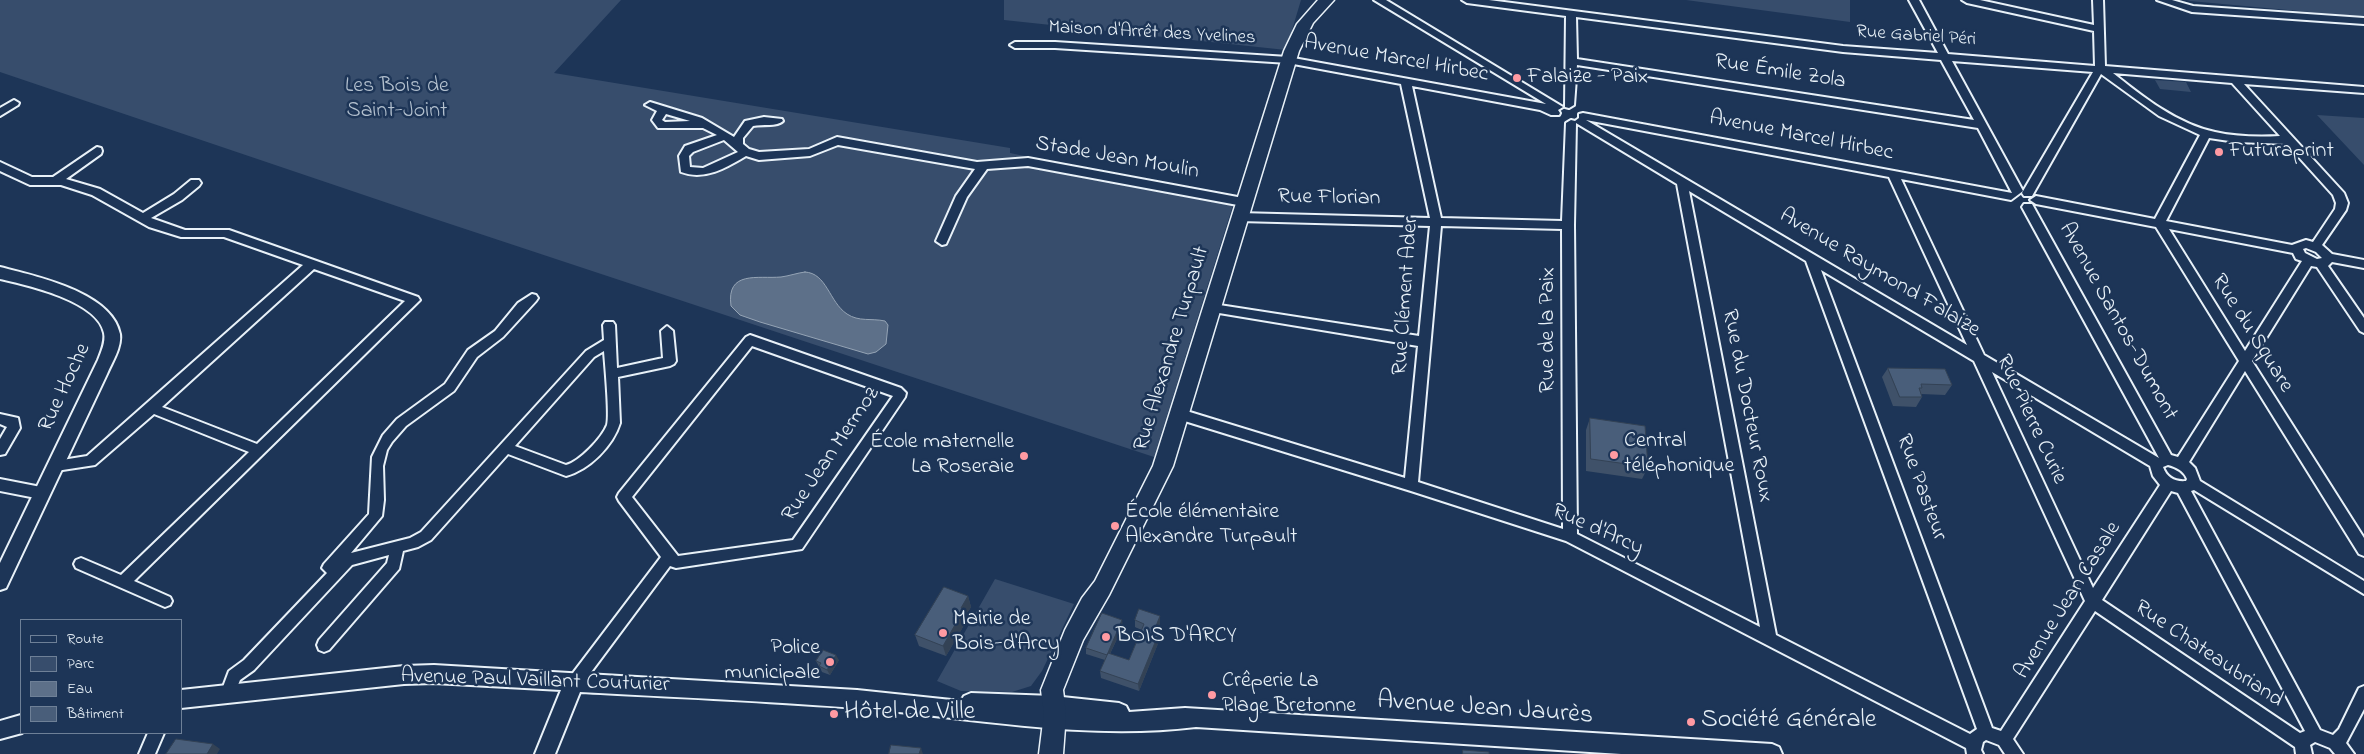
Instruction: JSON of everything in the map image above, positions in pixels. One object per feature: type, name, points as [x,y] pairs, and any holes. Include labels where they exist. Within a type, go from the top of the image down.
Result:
[{"type":"main road","name":"Rue Alexandre Turpault","points":[[1051,754],[1052,690],[1060,667],[1163,466],[1288,60],[1296,37],[1304,23],[1324,1]]},
{"type":"street","points":[[1378,0],[1561,108],[1580,109],[1578,120],[1559,118],[1561,108],[1572,61],[1571,14]]},
{"type":"street","name":"Rue Gabriel Péri","points":[[1467,0],[1843,49],[2364,90]]},
{"type":"street","name":"Avenue Santos-Dumont","points":[[1914,0],[1981,125],[2024,197],[2162,462],[2156,467],[2159,476],[2168,484]]},
{"type":"street","points":[[1967,0],[2099,29]]},
{"type":"street","points":[[2024,197],[2100,68],[2098,0]]},
{"type":"street","points":[[2162,0],[2192,9],[2364,21]]},
{"type":"street","name":"Maison d'Arrêt des Yvelines","points":[[1015,45],[1055,44],[1288,60]]},
{"type":"street","name":"Avenue Marcel Hirbec","points":[[1288,60],[1543,108],[1561,108]]},
{"type":"street","name":"Rue Émile Zola","points":[[1572,61],[1981,125]]},
{"type":"street","points":[[2100,68],[2128,90],[2166,115],[2206,133],[2266,140],[2289,140]]},
{"type":"street","points":[[2235,80],[2338,193],[2342,203],[2340,210],[2316,246]]},
{"type":"street","name":"Rue Clément Ader","points":[[1406,82],[1436,221],[1411,485]]},
{"type":"street","points":[[0,113],[14,103]]},
{"type":"street","points":[[650,106],[681,114],[705,124],[726,136],[741,149]]},
{"type":"street","points":[[663,110],[657,120],[662,126],[705,124]]},
{"type":"street","points":[[726,136],[689,149],[684,156],[685,169],[693,173],[711,171],[720,164],[735,160],[741,149],[738,138],[749,123],[764,120],[778,121]]},
{"type":"street","name":"Avenue Marcel Hirbec","points":[[1578,120],[2024,197],[2297,250]]},
{"type":"street","name":"Avenue Raymond Falaize","points":[[1578,120],[1977,356],[2162,462]]},
{"type":"street","name":"Rue de la Paix","points":[[1570,537],[1568,225],[1578,120]]},
{"type":"street","points":[[2159,224],[2206,133]]},
{"type":"street","name":"Stade Jean Moulin","points":[[741,149],[759,156],[810,152],[837,141],[984,165],[1028,162],[1241,210]]},
{"type":"street","points":[[55,181],[97,151]]},
{"type":"street","points":[[942,241],[962,196],[984,165]]},
{"type":"street","points":[[0,166],[30,181],[62,181],[96,192],[154,224],[185,234],[225,233],[414,300],[123,582]]},
{"type":"street","name":"Rue Pierre Curie","points":[[1894,175],[2092,601]]},
{"type":"street","name":"Rue du Docteur Roux","points":[[1682,182],[1769,638]]},
{"type":"street","points":[[143,218],[195,183]]},
{"type":"street","name":"Rue Florian","points":[[1241,210],[1436,221],[1568,225]]},
{"type":"street","name":"Rue du Square","points":[[2159,224],[2364,550]]},
{"type":"street","points":[[2181,464],[2244,361],[2319,260],[2324,251],[2316,246],[2302,244],[2297,250],[2300,256],[2319,260],[2364,264]]},
{"type":"street","name":"Rue Pasteur","points":[[1811,258],[1986,733]]},
{"type":"street","points":[[2319,260],[2364,328]]},
{"type":"street","points":[[56,466],[90,461],[152,408],[312,264]]},
{"type":"street","name":"Rue Hoche","points":[[0,273],[68,294],[105,316],[111,325],[113,336],[110,348],[56,466],[41,493],[0,582]]},
{"type":"street","points":[[227,694],[240,665],[375,516],[378,508],[376,478],[381,450],[398,424],[447,390],[459,376],[470,355],[501,332],[521,305],[532,298]]},
{"type":"street","points":[[1213,308],[1425,342]]},
{"type":"street","points":[[505,448],[566,471],[574,470],[583,464],[612,430],[614,423],[609,325]]},
{"type":"street","points":[[611,374],[670,361],[667,331]]},
{"type":"street","name":"Rue Jean Mermoz","points":[[750,340],[900,393],[796,545],[676,562],[669,558],[624,497],[750,340]]},
{"type":"street","points":[[234,676],[249,665],[348,560],[414,543],[426,536],[590,354],[610,342]]},
{"type":"street","points":[[152,408],[259,450]]},
{"type":"street","name":"Rue d'Arcy","points":[[1180,414],[1411,485],[1570,537],[1769,638],[1974,749]]},
{"type":"street","points":[[0,419],[13,422],[14,428],[0,450]]},
{"type":"street","points":[[2162,462],[2181,464],[2190,471],[2188,485],[2190,504],[2307,744],[2341,748],[2344,734],[2364,693]]},
{"type":"street","points":[[2168,484],[2188,485],[2364,588]]},
{"type":"street","name":"Avenue Jean Casale","points":[[2004,740],[2168,484]]},
{"type":"street","points":[[0,485],[41,493]]},
{"type":"street","points":[[324,645],[394,565],[397,547]]},
{"type":"street","points":[[545,754],[565,702],[575,682],[669,558]]},
{"type":"street","points":[[81,564],[165,601]]},
{"type":"street","name":"Rue Chateaubriand","points":[[2092,601],[2307,744]]},
{"type":"street","name":"Avenue Paul Vaillant Couturier","points":[[182,699],[404,675],[434,674],[1053,713]]},
{"type":"street","name":"Avenue Jean Jaurès","points":[[1053,713],[1136,721],[1195,718],[1772,754]]},
{"type":"street","points":[[0,730],[20,724]]},
{"type":"street","points":[[1974,749],[1976,737],[1986,733],[2004,740],[2016,754]]},
{"type":"street","points":[[147,754],[156,734]]},
{"type":"green space","name":"Les Bois de Saint-Joint","points":[[0,0],[621,0],[554,73],[1010,148],[1010,153],[1034,158],[1031,166],[1233,205],[1154,457],[429,217],[0,72]]},
{"type":"green space","points":[[1004,0],[1301,0],[1286,50],[1004,20]]},
{"type":"green space","points":[[1686,0],[1850,0],[1850,22]]},
{"type":"green space","points":[[2187,0],[2364,0],[2364,17],[2190,1]]},
{"type":"green space","points":[[2155,80],[2186,82],[2191,92],[2160,89]]},
{"type":"green space","points":[[2317,115],[2364,118],[2364,165]]},
{"type":"green space","points":[[995,579],[1074,604],[1042,671],[1031,686],[1012,692],[961,691],[937,681]]},
{"type":"water","points":[[805,272],[818,277],[836,303],[847,314],[861,319],[885,321],[888,325],[886,344],[876,352],[868,354],[740,315],[731,306],[733,287],[739,282],[746,279],[781,277]]},
{"type":"building","points":[[1888,368],[1945,369],[1952,385],[1921,384],[1922,388],[1919,388],[1922,397],[1900,397]]},
{"type":"building","name":"Central téléphonique","points":[[1590,418],[1645,426],[1648,467],[1591,459]]},
{"type":"building","points":[[944,587],[968,596],[961,608],[964,609],[943,646],[915,635]]},
{"type":"building","points":[[1139,609],[1160,616],[1156,626],[1161,628],[1138,684],[1100,671],[1108,653],[1129,660],[1144,624],[1135,620]]},
{"type":"building","name":"BOIS D'ARCY","points":[[1102,613],[1122,620],[1107,655],[1086,648]]},
{"type":"building","points":[[823,650],[836,655],[827,670],[819,666],[821,663],[816,661]]},
{"type":"building","points":[[176,739],[213,744],[207,754],[166,754]]},
{"type":"building","points":[[891,745],[921,748],[919,754],[889,754]]},
{"type":"building","points":[[1463,750],[1489,752],[1489,754],[1463,754]]},
{"type":"place","name":"Falaize - Paix","points":[[1517,78]]},
{"type":"place","name":"Futuraprint","points":[[2219,152]]},
{"type":"place","name":"Central téléphonique","points":[[1614,455]]},
{"type":"place","name":"École maternelle La Roseraie","points":[[1024,456]]},
{"type":"place","name":"École élémentaire Alexandre Turpault","points":[[1115,526]]},
{"type":"place","name":"Mairie de Bois-d'Arcy","points":[[943,633]]},
{"type":"place","name":"BOIS D'ARCY","points":[[1106,637]]},
{"type":"place","name":"Police municipale","points":[[830,662]]},
{"type":"place","name":"Crêperie La Plage Bretonne","points":[[1212,695]]},
{"type":"place","name":"Hôtel de Ville","points":[[834,714]]},
{"type":"place","name":"Société Générale","points":[[1691,722]]}]
